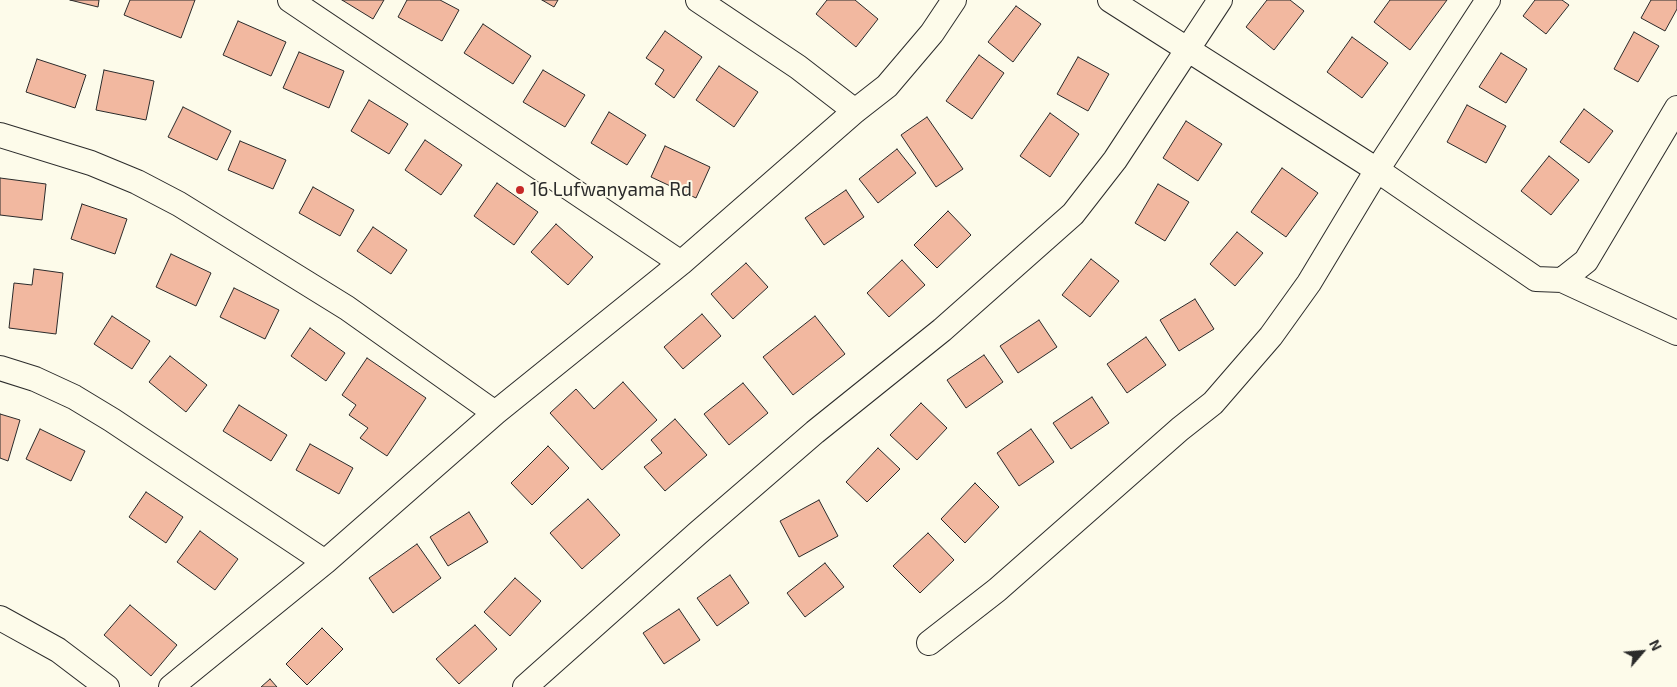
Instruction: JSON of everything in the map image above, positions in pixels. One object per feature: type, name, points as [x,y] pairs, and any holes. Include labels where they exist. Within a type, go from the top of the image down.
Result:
[{"type":"street","points":[[290,0],[681,263]]},
{"type":"street","points":[[698,0],[798,67],[855,111]]},
{"type":"street","points":[[171,687],[325,562],[496,412],[681,263],[855,111],[887,86],[932,33],[954,0]]},
{"type":"street","points":[[1110,0],[1377,170],[1536,279],[1562,280],[1677,333]]},
{"type":"street","points":[[525,687],[698,532],[815,432],[942,330],[1073,214],[1115,160],[1220,0]]},
{"type":"street","points":[[929,643],[997,590],[1213,402],[1277,329],[1309,283],[1377,170],[1488,0]]},
{"type":"street","points":[[1562,280],[1586,261],[1677,108]]},
{"type":"street","points":[[0,135],[91,163],[137,182],[179,204],[347,308],[496,412]]},
{"type":"street","points":[[0,368],[35,379],[74,397],[112,420],[325,562]]},
{"type":"street","points":[[0,618],[58,650],[103,686]]},
{"type":"building","points":[[70,0],[99,0],[98,7]]},
{"type":"building","points":[[130,0],[195,0],[181,38],[124,15]]},
{"type":"building","points":[[342,0],[384,0],[373,19]]},
{"type":"building","points":[[407,0],[440,0],[459,10],[442,41],[398,17]]},
{"type":"building","points":[[542,0],[558,0],[554,7]]},
{"type":"building","points":[[827,0],[855,0],[878,19],[856,47],[816,14]]},
{"type":"building","points":[[1267,0],[1290,0],[1304,11],[1274,50],[1246,27]]},
{"type":"building","points":[[1390,0],[1447,0],[1410,50],[1374,22]]},
{"type":"building","points":[[1535,0],[1562,0],[1569,5],[1546,34],[1523,16]]},
{"type":"building","points":[[1651,0],[1677,0],[1677,9],[1665,31],[1641,18]]},
{"type":"building","points":[[1016,6],[1041,24],[1013,62],[988,42]]},
{"type":"building","points":[[238,21],[286,42],[271,76],[223,55]]},
{"type":"building","points":[[483,24],[531,56],[513,84],[464,53]]},
{"type":"building","points":[[665,31],[702,57],[674,98],[655,84],[664,70],[646,58]]},
{"type":"building","points":[[1634,32],[1659,46],[1638,82],[1614,69]]},
{"type":"building","points":[[1352,37],[1388,63],[1362,98],[1327,72]]},
{"type":"building","points":[[299,52],[344,71],[329,108],[283,88]]},
{"type":"building","points":[[1501,53],[1527,69],[1506,103],[1479,87]]},
{"type":"building","points":[[979,55],[1004,73],[972,119],[946,101]]},
{"type":"building","points":[[1078,57],[1109,74],[1088,111],[1057,94]]},
{"type":"building","points":[[37,59],[86,75],[75,108],[26,92]]},
{"type":"building","points":[[719,66],[758,92],[734,127],[696,100]]},
{"type":"building","points":[[104,70],[154,81],[146,120],[96,110]]},
{"type":"building","points":[[543,70],[585,95],[565,127],[523,102]]},
{"type":"building","points":[[369,100],[408,124],[389,154],[351,131]]},
{"type":"building","points":[[1467,105],[1506,126],[1486,163],[1447,142]]},
{"type":"building","points":[[183,107],[231,131],[217,160],[168,137]]},
{"type":"building","points":[[1584,109],[1613,131],[1589,163],[1560,142]]},
{"type":"building","points":[[609,112],[646,135],[627,165],[591,143]]},
{"type":"building","points":[[1050,113],[1079,134],[1050,177],[1020,156]]},
{"type":"building","points":[[927,117],[963,169],[936,187],[901,135]]},
{"type":"building","points":[[1186,121],[1222,144],[1198,181],[1163,158]]},
{"type":"building","points":[[425,140],[462,165],[441,195],[405,170]]},
{"type":"building","points":[[240,141],[286,160],[273,189],[228,170]]},
{"type":"building","points":[[665,146],[710,167],[696,198],[651,177]]},
{"type":"building","points":[[897,149],[916,173],[878,203],[859,179]]},
{"type":"building","points":[[1549,156],[1579,180],[1551,215],[1521,191]]},
{"type":"building","points":[[1282,168],[1318,193],[1286,237],[1251,212]]},
{"type":"building","points":[[0,178],[46,184],[42,220],[0,215]]},
{"type":"building","points":[[497,183],[538,212],[514,245],[474,216]]},
{"type":"building","points":[[1158,184],[1189,202],[1165,241],[1135,223]]},
{"type":"building","points":[[313,187],[354,210],[340,236],[299,213]]},
{"type":"building","points":[[846,190],[864,217],[824,245],[805,218]]},
{"type":"building","points":[[82,204],[127,219],[115,254],[71,239]]},
{"type":"building","points":[[948,211],[971,235],[937,268],[914,245]]},
{"type":"building","points":[[556,224],[593,257],[568,285],[531,252]]},
{"type":"building","points":[[373,227],[407,250],[391,274],[357,251]]},
{"type":"building","points":[[1237,232],[1263,253],[1235,286],[1210,264]]},
{"type":"building","points":[[171,254],[211,273],[196,306],[156,287]]},
{"type":"building","points":[[1091,259],[1119,281],[1090,317],[1062,295]]},
{"type":"building","points":[[902,260],[925,285],[889,317],[867,293]]},
{"type":"building","points":[[746,263],[768,287],[733,319],[711,294]]},
{"type":"building","points":[[34,269],[63,273],[56,334],[9,328],[14,283],[32,285]]},
{"type":"building","points":[[234,288],[279,310],[265,339],[220,317]]},
{"type":"building","points":[[1195,299],[1214,329],[1179,351],[1160,320]]},
{"type":"building","points":[[702,314],[721,336],[683,369],[664,347]]},
{"type":"building","points":[[112,316],[150,341],[132,369],[94,344]]},
{"type":"building","points":[[815,316],[845,354],[793,395],[763,357]]},
{"type":"building","points":[[1039,320],[1057,347],[1018,373],[1000,346]]},
{"type":"building","points":[[310,328],[345,353],[326,381],[291,356]]},
{"type":"building","points":[[1146,337],[1166,365],[1127,393],[1107,364]]},
{"type":"building","points":[[984,355],[1003,382],[966,408],[947,380]]},
{"type":"building","points":[[170,356],[207,385],[186,412],[149,382]]},
{"type":"building","points":[[367,358],[426,398],[387,456],[360,438],[368,428],[349,415],[356,405],[342,395]]},
{"type":"building","points":[[623,382],[657,420],[602,470],[550,413],[576,389],[594,409]]},
{"type":"building","points":[[743,383],[768,413],[729,445],[704,414]]},
{"type":"building","points":[[1092,397],[1109,423],[1071,449],[1053,423]]},
{"type":"building","points":[[921,403],[947,428],[917,460],[890,435]]},
{"type":"building","points":[[239,405],[287,435],[271,461],[223,431]]},
{"type":"building","points":[[0,414],[20,420],[8,461],[0,458]]},
{"type":"building","points":[[675,419],[707,455],[665,491],[644,467],[662,453],[651,440]]},
{"type":"building","points":[[40,429],[85,451],[71,481],[26,459]]},
{"type":"building","points":[[1031,429],[1054,462],[1019,486],[997,453]]},
{"type":"building","points":[[310,444],[353,468],[339,494],[296,470]]},
{"type":"building","points":[[548,446],[569,468],[532,505],[511,483]]},
{"type":"building","points":[[878,448],[900,469],[867,502],[846,482]]},
{"type":"building","points":[[975,483],[999,507],[965,543],[941,519]]},
{"type":"building","points":[[146,492],[183,517],[166,543],[129,517]]},
{"type":"building","points":[[588,499],[620,535],[582,569],[550,533]]},
{"type":"building","points":[[819,500],[838,536],[799,557],[780,521]]},
{"type":"building","points":[[469,512],[488,542],[448,566],[430,537]]},
{"type":"building","points":[[200,531],[238,559],[215,590],[177,562]]},
{"type":"building","points":[[928,533],[954,560],[920,593],[893,566]]},
{"type":"building","points":[[417,544],[441,578],[393,613],[369,578]]},
{"type":"building","points":[[825,563],[844,587],[805,617],[787,593]]},
{"type":"building","points":[[730,575],[749,603],[717,626],[697,598]]},
{"type":"building","points":[[515,578],[541,601],[510,636],[484,612]]},
{"type":"building","points":[[130,605],[177,645],[151,676],[104,635]]},
{"type":"building","points":[[679,609],[700,640],[664,664],[643,633]]},
{"type":"building","points":[[475,625],[497,649],[459,684],[436,659]]},
{"type":"building","points":[[322,628],[343,649],[307,685],[286,664]]},
{"type":"building","points":[[270,679],[277,687],[261,687]]},
{"type":"place","name":"16 Lufwanyama Rd","points":[[520,190]]}]
